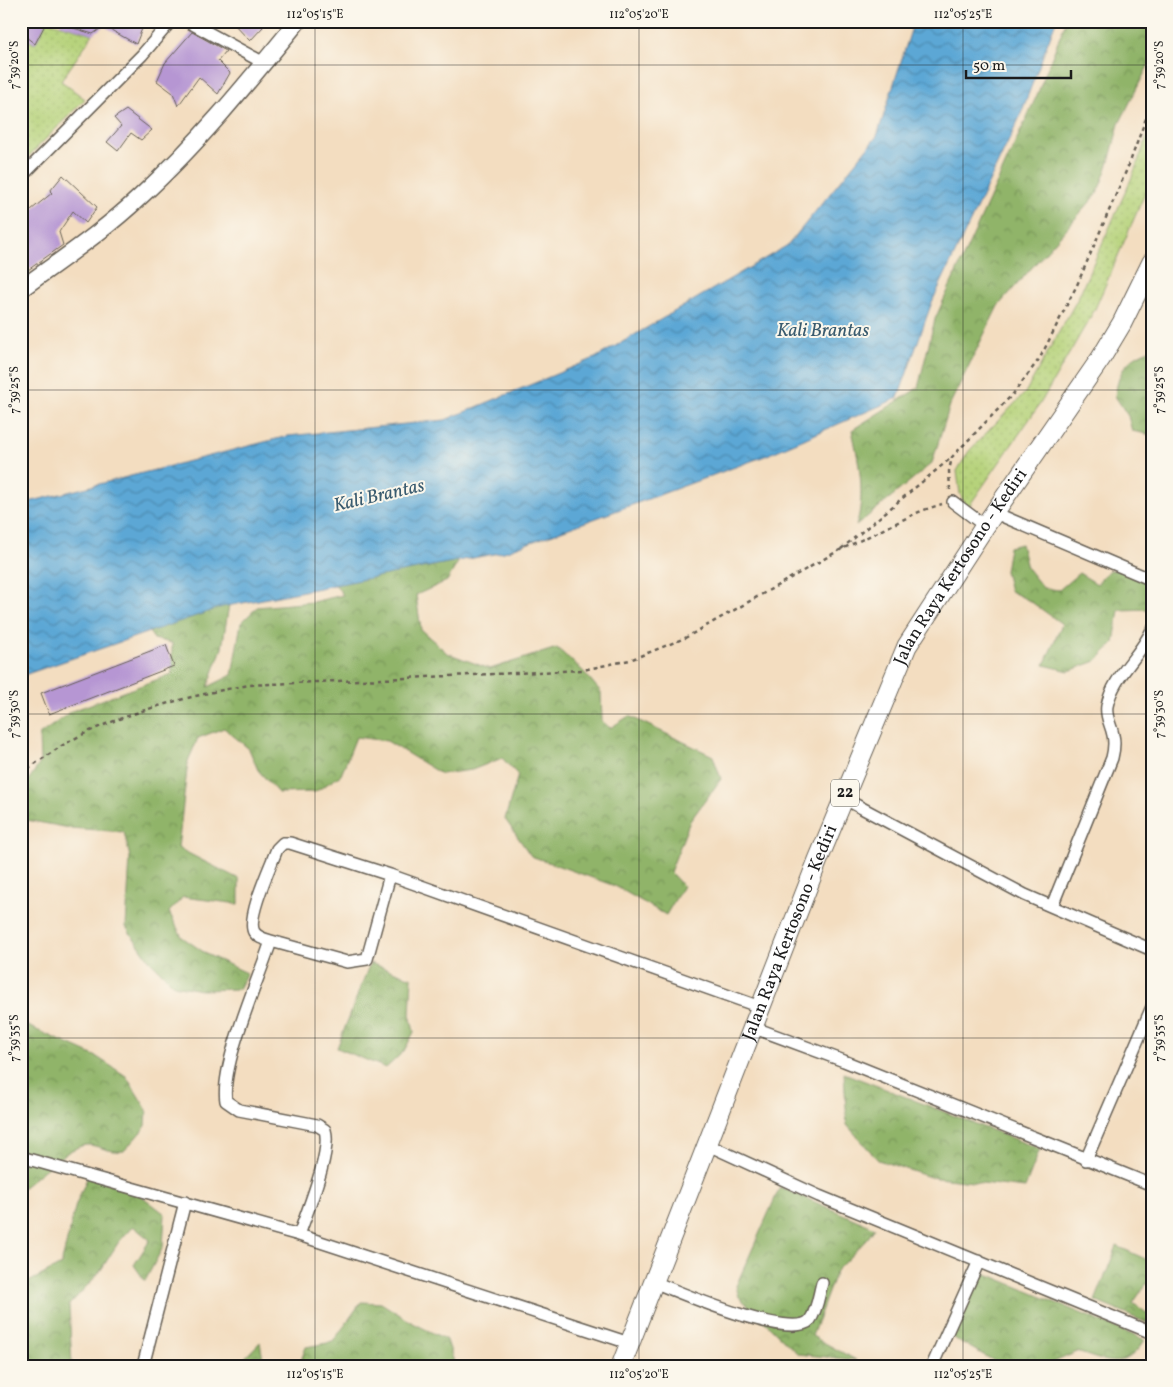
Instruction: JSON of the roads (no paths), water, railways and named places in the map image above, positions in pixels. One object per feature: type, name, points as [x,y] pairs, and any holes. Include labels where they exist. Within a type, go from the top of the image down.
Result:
[{"type":"highway","name":"Jalan Raya Kertosono - Kediri","points":[[621,1366],[752,1027],[843,798],[907,646],[990,520],[1101,358],[1122,322],[1152,262]]},
{"type":"main road","points":[[21,289],[101,231],[141,196],[182,156],[264,63],[298,21]]},
{"type":"street","points":[[21,177],[142,55],[171,21]]},
{"type":"street","points":[[191,23],[264,63]]},
{"type":"street","points":[[953,502],[990,520],[1152,580]]},
{"type":"street","points":[[1052,906],[1112,758],[1115,745],[1113,733],[1107,719],[1107,708],[1112,688],[1144,647],[1152,630]]},
{"type":"street","points":[[843,798],[1025,895],[1152,950]]},
{"type":"street","points":[[390,875],[367,959],[347,962],[258,937],[252,930],[252,916],[277,849],[283,843],[290,843],[390,875],[760,1007]]},
{"type":"street","points":[[271,941],[236,1044],[225,1083],[225,1094],[226,1101],[238,1110],[317,1125],[325,1130],[327,1136],[324,1157],[299,1235]]},
{"type":"street","points":[[1086,1160],[1152,1007]]},
{"type":"street","points":[[752,1027],[844,1061],[1152,1186]]},
{"type":"street","points":[[708,1145],[819,1196],[1152,1333]]},
{"type":"street","points":[[21,1156],[299,1235],[629,1343]]},
{"type":"street","points":[[143,1366],[185,1202]]},
{"type":"street","points":[[932,1366],[979,1261]]},
{"type":"street","points":[[654,1282],[757,1320],[793,1326],[802,1325],[810,1320],[822,1283]]},
{"type":"water","name":"Kali Brantas","points":[[914,21],[1056,21],[1019,119],[932,302],[898,398],[765,456],[504,552],[222,607],[21,676],[21,504],[288,436],[445,420],[595,358],[788,245],[877,136]]}]
